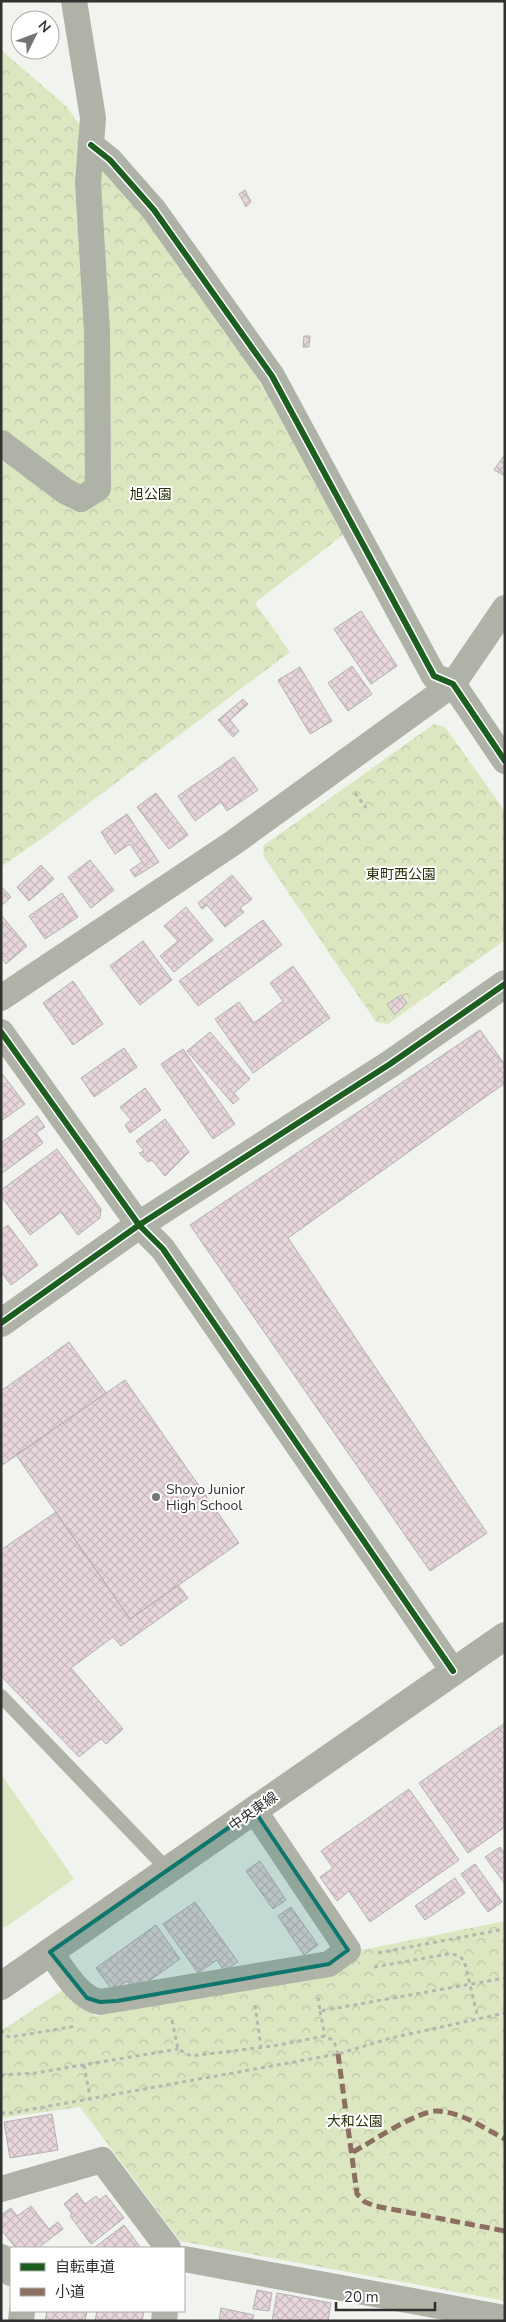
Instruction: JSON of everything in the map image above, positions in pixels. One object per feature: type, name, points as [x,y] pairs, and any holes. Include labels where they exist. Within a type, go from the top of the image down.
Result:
[{"type":"main road","name":"中央東線","points":[[1,1986],[453,1671],[502,1642]]},
{"type":"street","points":[[1,444],[65,491],[81,499],[98,488],[97,330],[88,183],[93,118],[74,1]]},
{"type":"street","points":[[91,146],[110,160],[154,210],[272,376],[434,676],[453,684],[505,761]]},
{"type":"street","points":[[1,998],[233,843],[453,684],[505,608]]},
{"type":"street","points":[[1,1323],[139,1225],[390,1064],[505,984]]},
{"type":"street","points":[[1,1032],[139,1225],[163,1250],[453,1671]]},
{"type":"street","points":[[50,1952],[73,1983],[87,1998],[100,2002],[329,1964],[348,1950],[254,1810]]},
{"type":"street","points":[[1,2189],[102,2160],[167,2247]]},
{"type":"street","points":[[1,2257],[10,2271]]},
{"type":"street","points":[[185,2259],[505,2318]]},
{"type":"lane","points":[[1,1696],[168,1870]]},
{"type":"path","points":[[355,792],[366,808]]},
{"type":"path","points":[[348,1950],[362,1956],[505,1929]]},
{"type":"path","points":[[320,2011],[505,1978]]},
{"type":"path","points":[[317,1994],[325,2036]]},
{"type":"path","points":[[254,1996],[261,2047]]},
{"type":"path","points":[[1,2113],[11,2113],[90,2097],[338,2054],[391,2038],[505,2013]]},
{"type":"path","points":[[171,2016],[178,2049]]},
{"type":"path","points":[[1,2074],[36,2073],[178,2049],[191,2056],[325,2036],[334,2041],[338,2054]]},
{"type":"path","points":[[84,2065],[90,2097]]},
{"type":"highlighted area","points":[[254,1810],[348,1950],[329,1964],[117,2001],[100,2002],[87,1998],[50,1952]]},
{"type":"green space","name":"旭公園","points":[[1,50],[10,58],[10,60],[13,60],[66,106],[235,338],[344,534],[255,603],[290,652],[48,834],[1,867]]},
{"type":"green space","name":"東町西公園","points":[[434,724],[445,727],[505,811],[505,940],[388,1024],[376,1022],[264,857],[263,846]]},
{"type":"green space","points":[[1,1774],[74,1879],[4,1928],[1,1924]]},
{"type":"green space","name":"大和公園","points":[[505,1921],[505,2301],[180,2241],[80,2107],[1,2118],[1,2031],[64,1989],[79,2004],[96,2016],[331,1974],[362,1950]]},
{"type":"building","points":[[245,190],[251,202],[246,207],[239,194]]},
{"type":"building","points":[[304,336],[310,336],[309,347],[303,347]]},
{"type":"building","points":[[505,454],[505,476],[494,470]]},
{"type":"building","points":[[361,611],[397,666],[371,684],[334,629]]},
{"type":"building","points":[[352,666],[372,694],[348,711],[328,683]]},
{"type":"building","points":[[300,667],[332,721],[310,734],[278,680]]},
{"type":"building","points":[[243,699],[248,704],[230,720],[239,731],[233,737],[218,720]]},
{"type":"building","points":[[234,757],[258,790],[227,811],[221,802],[195,821],[178,796]]},
{"type":"building","points":[[156,793],[188,835],[169,849],[137,807]]},
{"type":"building","points":[[127,814],[159,862],[135,877],[130,870],[142,862],[130,844],[115,854],[101,832]]},
{"type":"building","points":[[90,860],[114,890],[91,908],[68,877]]},
{"type":"building","points":[[41,865],[54,879],[29,901],[17,887]]},
{"type":"building","points":[[232,875],[252,899],[240,908],[244,912],[225,927],[207,905],[202,909],[198,903]]},
{"type":"building","points":[[1,886],[11,897],[1,906]]},
{"type":"building","points":[[62,893],[78,917],[45,939],[29,916]]},
{"type":"building","points":[[186,907],[213,940],[174,972],[160,956],[178,941],[164,926]]},
{"type":"building","points":[[1,915],[27,946],[6,964],[1,958]]},
{"type":"building","points":[[263,920],[282,945],[198,1006],[179,981]]},
{"type":"building","points":[[143,941],[172,980],[140,1005],[110,966]]},
{"type":"building","points":[[293,966],[330,1018],[253,1073],[215,1019],[239,1002],[254,1023],[283,1001],[270,983]]},
{"type":"building","points":[[73,981],[103,1024],[73,1045],[43,1003]]},
{"type":"building","points":[[401,995],[407,1003],[395,1015],[387,1004]]},
{"type":"building","points":[[480,1030],[505,1065],[505,1083],[288,1238],[487,1533],[430,1571],[190,1225]]},
{"type":"building","points":[[210,1032],[250,1079],[234,1093],[239,1099],[233,1104],[187,1051]]},
{"type":"building","points":[[124,1048],[137,1067],[94,1097],[81,1078]]},
{"type":"building","points":[[183,1049],[235,1124],[213,1139],[161,1064]]},
{"type":"building","points":[[1,1072],[25,1104],[1,1121]]},
{"type":"building","points":[[145,1088],[161,1110],[130,1133],[125,1125],[131,1120],[120,1107]]},
{"type":"building","points":[[37,1116],[45,1127],[36,1133],[43,1143],[1,1174],[1,1143]]},
{"type":"building","points":[[165,1119],[189,1152],[165,1176],[152,1160],[148,1162],[139,1153],[144,1151],[136,1141]]},
{"type":"building","points":[[57,1149],[101,1209],[100,1218],[78,1235],[61,1212],[30,1235],[1,1196],[1,1190]]},
{"type":"building","points":[[8,1225],[38,1265],[11,1285],[1,1272],[1,1230]]},
{"type":"building","points":[[69,1342],[106,1393],[1,1466],[1,1391]]},
{"type":"building","points":[[125,1380],[239,1543],[130,1619],[16,1455]]},
{"type":"building","points":[[56,1512],[130,1619],[178,1585],[188,1598],[121,1646],[113,1637],[71,1668],[123,1729],[106,1744],[101,1739],[79,1757],[1,1676],[1,1550]]},
{"type":"building","points":[[505,1723],[505,1827],[468,1853],[419,1783]]},
{"type":"building","points":[[409,1789],[459,1860],[370,1922],[349,1891],[337,1901],[320,1877],[333,1868],[321,1851]]},
{"type":"building","points":[[500,1847],[505,1854],[505,1884],[485,1857]]},
{"type":"building","points":[[260,1861],[286,1900],[273,1909],[246,1871]]},
{"type":"building","points":[[475,1864],[502,1902],[488,1912],[461,1874]]},
{"type":"building","points":[[455,1878],[465,1893],[425,1920],[415,1906]]},
{"type":"building","points":[[195,1902],[238,1962],[224,1971],[217,1960],[198,1973],[163,1924]]},
{"type":"building","points":[[291,1907],[318,1945],[304,1955],[278,1916]]},
{"type":"building","points":[[156,1925],[180,1959],[135,1991],[127,1981],[113,1991],[96,1968]]},
{"type":"building","points":[[52,2114],[58,2150],[10,2158],[4,2122]]},
{"type":"building","points":[[77,2193],[85,2204],[96,2196],[99,2200],[106,2195],[124,2218],[91,2244],[70,2216],[72,2214],[64,2204]]},
{"type":"building","points":[[31,2206],[49,2229],[58,2222],[63,2229],[39,2247],[15,2247],[1,2230],[1,2215],[11,2208],[17,2216]]},
{"type":"building","points":[[124,2225],[140,2247],[95,2247]]},
{"type":"building","points":[[257,2290],[272,2293],[269,2311],[253,2309]]},
{"type":"building","points":[[277,2293],[331,2303],[328,2321],[272,2321]]},
{"type":"building","points":[[221,2308],[254,2315],[252,2321],[219,2321]]},
{"type":"building","points":[[47,2312],[87,2312],[85,2321],[45,2321]]},
{"type":"building","points":[[97,2312],[144,2312],[142,2321],[95,2321]]},
{"type":"marked path","points":[[338,2054],[357,2194],[365,2202],[375,2206],[505,2231]]},
{"type":"marked path","points":[[353,2152],[407,2121],[429,2112],[437,2111],[464,2117],[505,2139]]},
{"type":"cycle path","points":[[91,145],[110,160],[154,210],[272,376],[434,676],[453,684],[505,761]]},
{"type":"cycle path","points":[[1,1323],[139,1225],[390,1064],[505,984]]},
{"type":"cycle path","points":[[1,1032],[139,1225],[163,1249],[453,1671]]},
{"type":"place","name":"Shoyo Junior High School","points":[[156,1497]]}]
